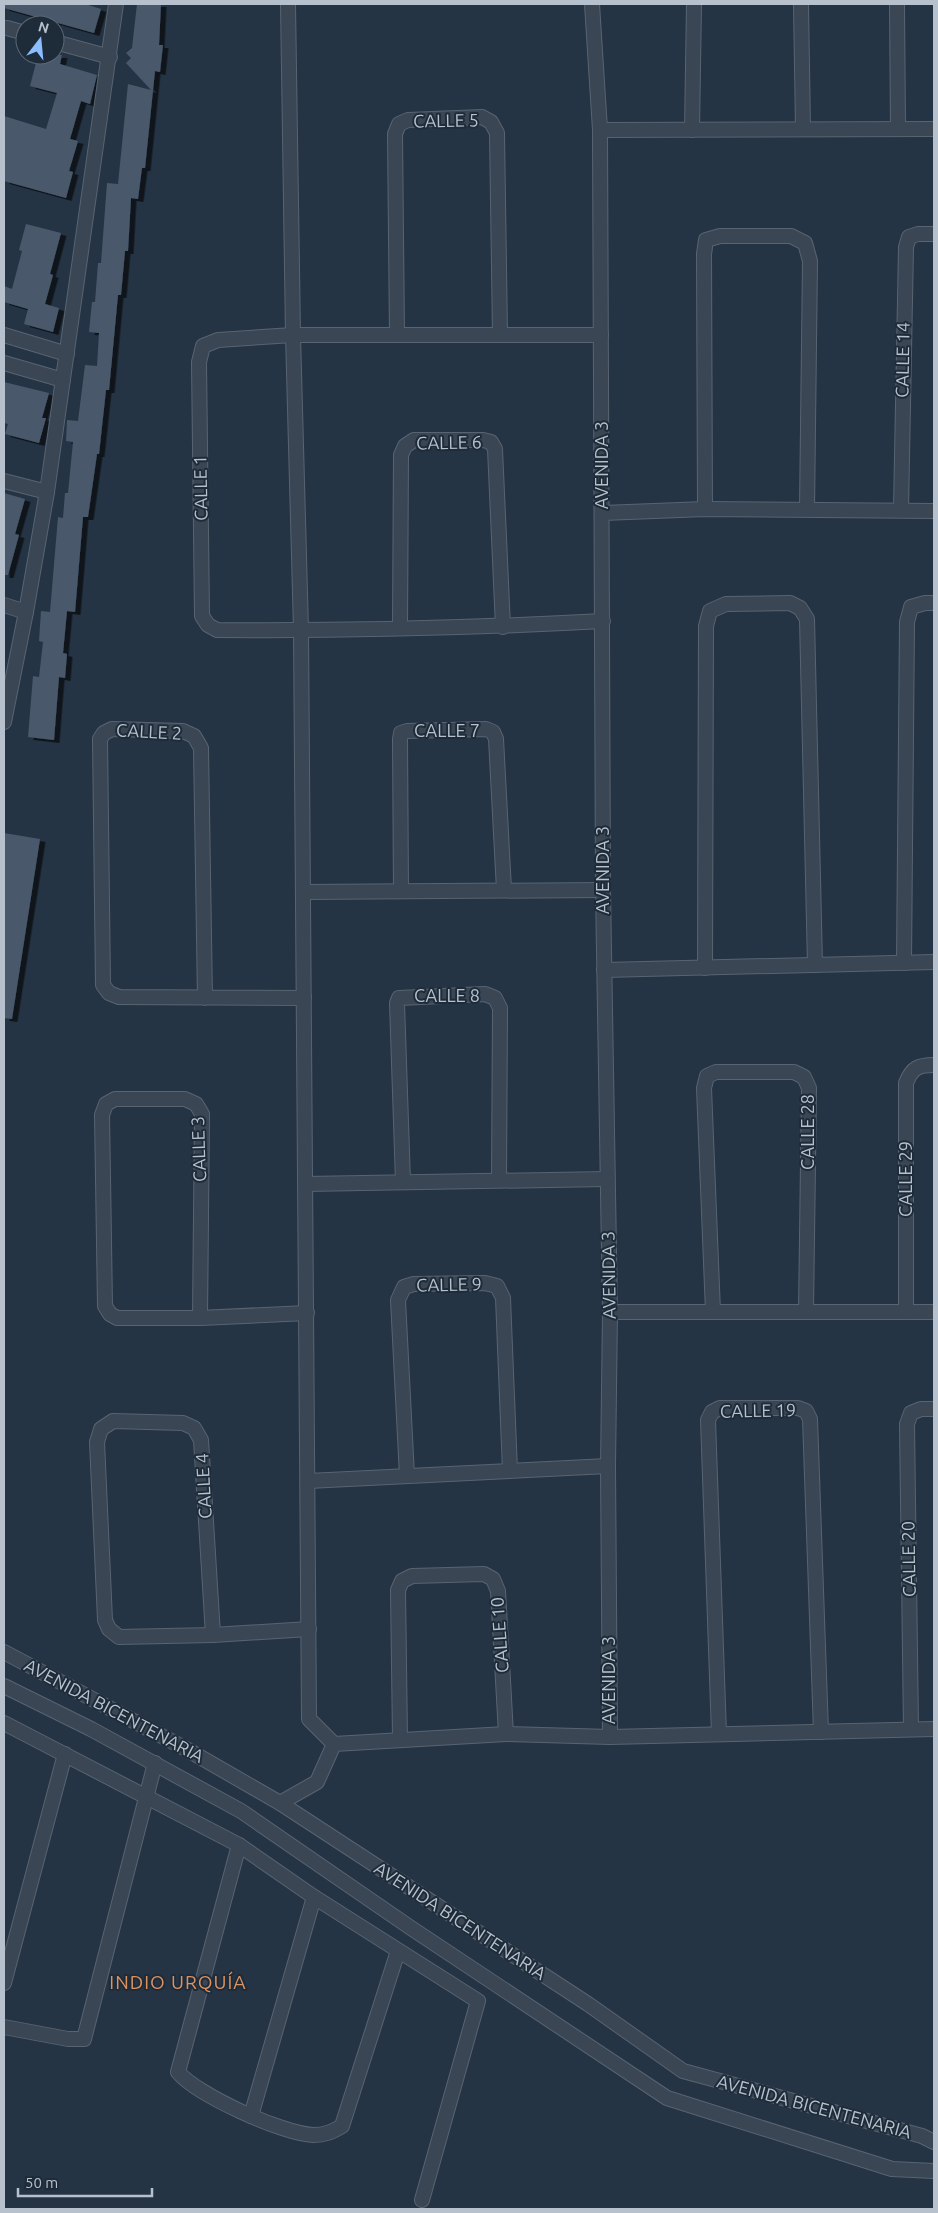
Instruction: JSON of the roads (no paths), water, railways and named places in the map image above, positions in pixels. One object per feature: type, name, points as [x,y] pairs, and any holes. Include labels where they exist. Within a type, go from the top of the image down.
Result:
[{"type":"street","points":[[4,722],[47,492],[116,4]]},
{"type":"street","points":[[288,4],[292,335],[302,630],[309,1719],[334,1744],[506,1734],[610,1737],[934,1729]]},
{"type":"street","name":"AVENIDA 3","points":[[592,4],[600,130],[603,890],[610,1312],[608,1466],[610,1737]]},
{"type":"street","points":[[692,130],[694,4]]},
{"type":"street","points":[[801,4],[803,129]]},
{"type":"street","points":[[897,4],[898,129]]},
{"type":"street","points":[[65,45],[110,57]]},
{"type":"street","name":"CALLE 5","points":[[397,335],[395,134],[399,124],[408,120],[482,117],[491,122],[496,133],[500,335]]},
{"type":"street","points":[[600,130],[934,129]]},
{"type":"street","name":"CALLE 14","points":[[900,510],[906,247],[909,237],[918,234],[934,234]]},
{"type":"street","points":[[705,509],[704,254],[706,240],[720,236],[791,236],[805,243],[810,261],[807,509]]},
{"type":"street","points":[[4,335],[67,354]]},
{"type":"street","points":[[292,335],[601,335]]},
{"type":"street","name":"CALLE 1","points":[[292,335],[218,340],[203,346],[199,362],[202,616],[208,625],[217,630],[302,630]]},
{"type":"street","points":[[4,363],[64,380]]},
{"type":"street","name":"CALLE 6","points":[[400,628],[402,455],[405,446],[414,440],[484,440],[491,442],[495,450],[503,627]]},
{"type":"street","points":[[4,480],[47,492]]},
{"type":"street","points":[[603,513],[705,509],[934,510]]},
{"type":"street","points":[[904,963],[907,622],[910,607],[934,603]]},
{"type":"street","points":[[705,968],[706,626],[710,611],[726,604],[790,604],[800,608],[807,620],[815,965]]},
{"type":"street","points":[[4,605],[26,612]]},
{"type":"street","points":[[302,630],[503,627],[603,621]]},
{"type":"street","name":"CALLE 2","points":[[112,729],[183,731],[194,736],[201,748],[205,998],[119,997],[109,993],[103,985],[100,740],[104,733],[112,729]]},
{"type":"street","name":"CALLE 7","points":[[401,891],[401,733],[407,730],[486,729],[493,732],[496,739],[504,890]]},
{"type":"street","points":[[304,892],[603,890]]},
{"type":"street","points":[[604,970],[934,962]]},
{"type":"street","name":"CALLE 8","points":[[403,1182],[397,1003],[399,998],[485,994],[495,998],[500,1008],[499,1180]]},
{"type":"street","points":[[205,998],[304,998]]},
{"type":"street","name":"CALLE 29","points":[[906,1312],[906,1083],[910,1072],[919,1065],[934,1065]]},
{"type":"street","name":"CALLE 28","points":[[713,1312],[704,1088],[707,1076],[716,1072],[794,1072],[804,1077],[809,1088],[806,1312]]},
{"type":"street","name":"CALLE 3","points":[[116,1099],[184,1099],[196,1104],[202,1114],[200,1318],[117,1318],[110,1314],[105,1306],[102,1115],[106,1104],[116,1099]]},
{"type":"street","points":[[305,1184],[607,1179]]},
{"type":"street","name":"CALLE 9","points":[[407,1476],[398,1300],[404,1288],[414,1284],[485,1283],[497,1286],[503,1298],[510,1471]]},
{"type":"street","points":[[610,1312],[934,1312]]},
{"type":"street","points":[[200,1318],[307,1313]]},
{"type":"street","name":"CALLE 19","points":[[719,1734],[708,1420],[712,1412],[720,1408],[798,1408],[806,1411],[810,1420],[821,1732]]},
{"type":"street","name":"CALLE 20","points":[[911,1729],[907,1424],[910,1413],[921,1409],[934,1409]]},
{"type":"street","name":"CALLE 4","points":[[113,1421],[183,1423],[194,1428],[201,1440],[213,1635],[120,1637],[109,1629],[105,1620],[97,1442],[101,1429],[113,1421]]},
{"type":"street","points":[[308,1481],[608,1466]]},
{"type":"street","name":"CALLE 10","points":[[400,1739],[398,1590],[402,1581],[412,1576],[484,1574],[493,1579],[498,1591],[506,1734]]},
{"type":"street","points":[[213,1635],[309,1629]]},
{"type":"street","name":"AVENIDA BICENTENARIA","points":[[4,1652],[188,1750],[280,1803],[588,2004],[683,2071],[922,2136],[934,2142]]},
{"type":"street","name":"AVENIDA BICENTENARIA","points":[[4,1686],[91,1728],[241,1811],[483,1976],[667,2098],[892,2169],[934,2171]]},
{"type":"street","points":[[4,1723],[239,1845],[314,1897],[478,2001]]},
{"type":"street","points":[[280,1803],[317,1782],[334,1744]]},
{"type":"street","points":[[4,1983],[65,1754]]},
{"type":"street","points":[[4,2027],[68,2039],[84,2039],[155,1764]]},
{"type":"street","points":[[239,1845],[178,2072],[186,2082],[251,2116],[293,2132],[312,2135],[330,2134],[342,2126],[398,1951]]},
{"type":"street","points":[[251,2116],[314,1897]]},
{"type":"street","points":[[422,2200],[478,2001],[483,1976]]},
{"type":"district","name":"INDIO URQUÍA","points":[[178,1982]]}]
